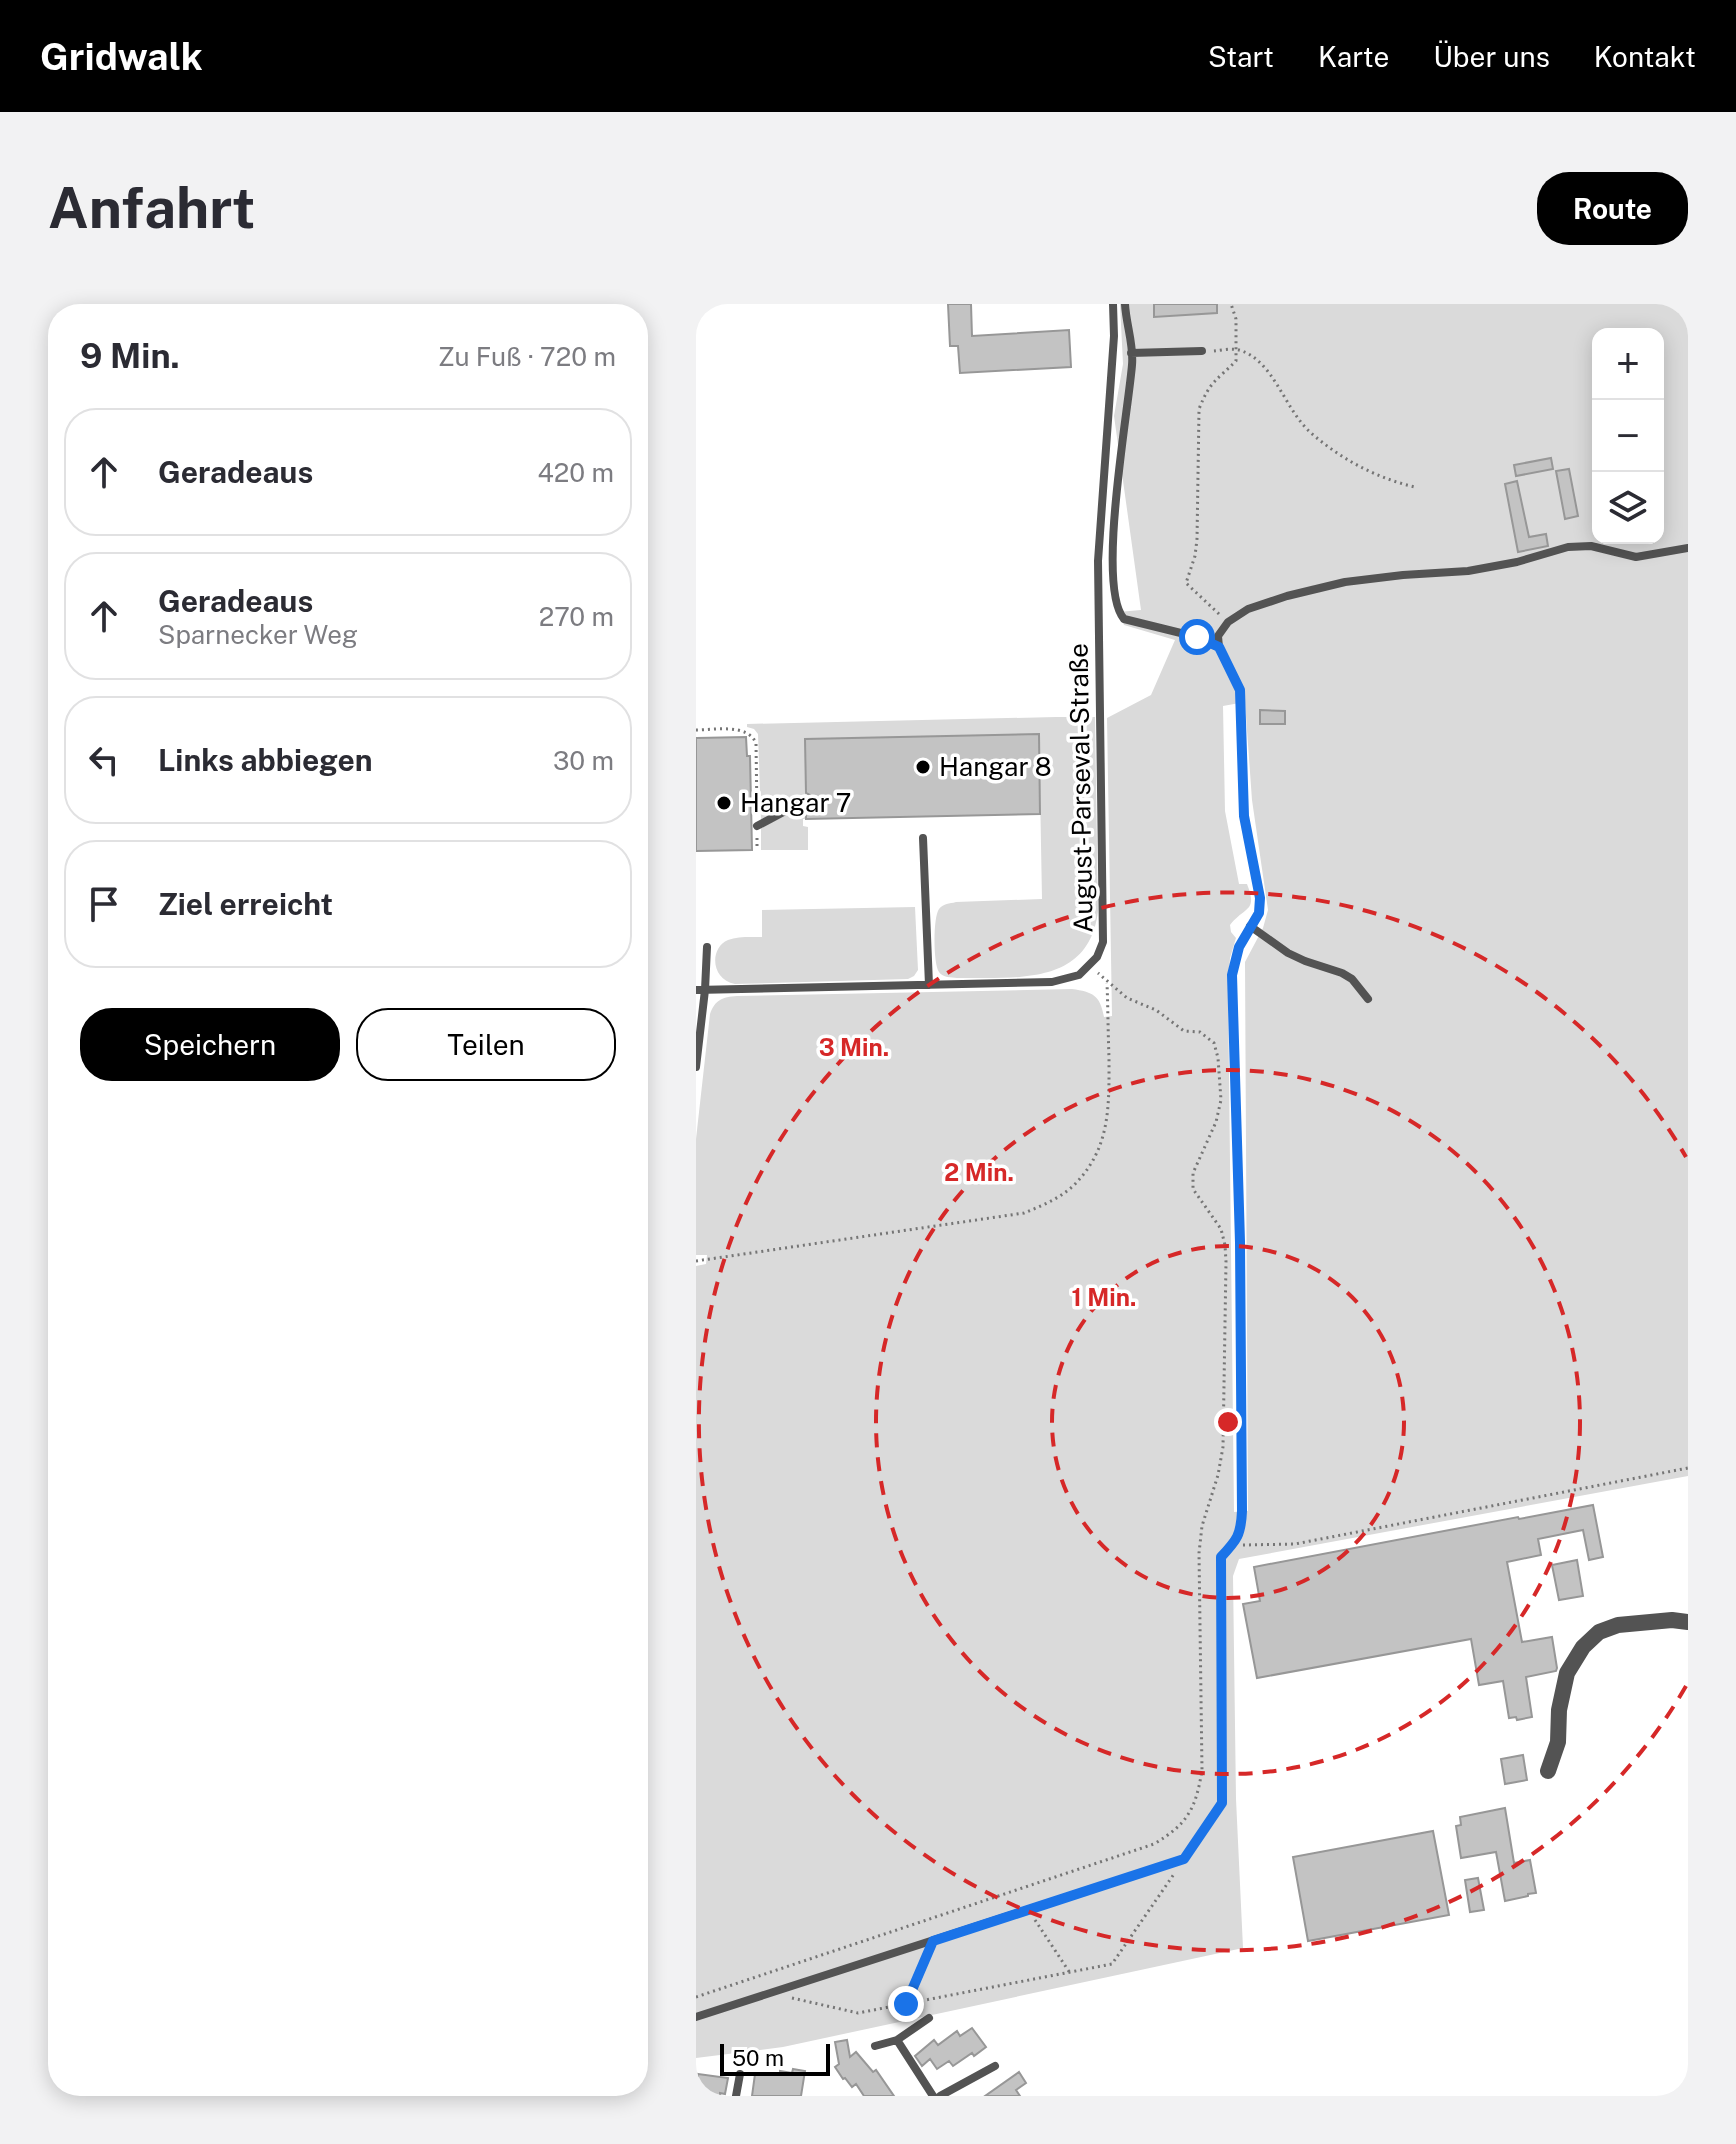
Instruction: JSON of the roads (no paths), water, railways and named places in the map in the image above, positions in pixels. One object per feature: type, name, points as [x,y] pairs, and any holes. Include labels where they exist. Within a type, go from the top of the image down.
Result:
[{"type":"street","points":[[1548,1771],[1558,1742],[1559,1710],[1567,1673],[1583,1647],[1599,1632],[1618,1625],[1672,1620],[1688,1622]]},
{"type":"lane","name":"August-Parseval-Straße","points":[[701,990],[1052,982],[1079,975],[1097,957],[1103,942],[1098,561],[1114,336],[1113,304]]},
{"type":"lane","points":[[1125,304],[1132,361],[1112,548],[1113,591],[1118,612],[1124,619],[1197,637],[1219,647]]},
{"type":"lane","points":[[1131,353],[1202,351]]},
{"type":"lane","points":[[696,2017],[1184,1859],[1222,1803],[1221,1557],[1237,1540],[1242,1511],[1240,1258],[1232,975],[1239,947],[1259,913],[1260,898],[1244,816],[1240,690],[1219,647],[1218,636],[1228,622],[1248,609],[1345,582],[1468,571],[1517,562],[1568,547],[1591,546],[1636,557],[1688,548]]},
{"type":"lane","points":[[757,826],[806,800]]},
{"type":"lane","points":[[923,838],[929,985]]},
{"type":"lane","points":[[1250,926],[1288,953],[1352,979],[1368,999]]},
{"type":"lane","points":[[696,1067],[707,947]]},
{"type":"lane","points":[[875,2046],[897,2040],[929,2018]]},
{"type":"lane","points":[[897,2040],[933,2096]]},
{"type":"lane","points":[[940,2096],[995,2066]]},
{"type":"lane","points":[[736,2096],[740,2074]]},
{"type":"place","name":"Hangar 8","points":[[923,767]]},
{"type":"place","name":"Hangar 7","points":[[724,803]]}]
